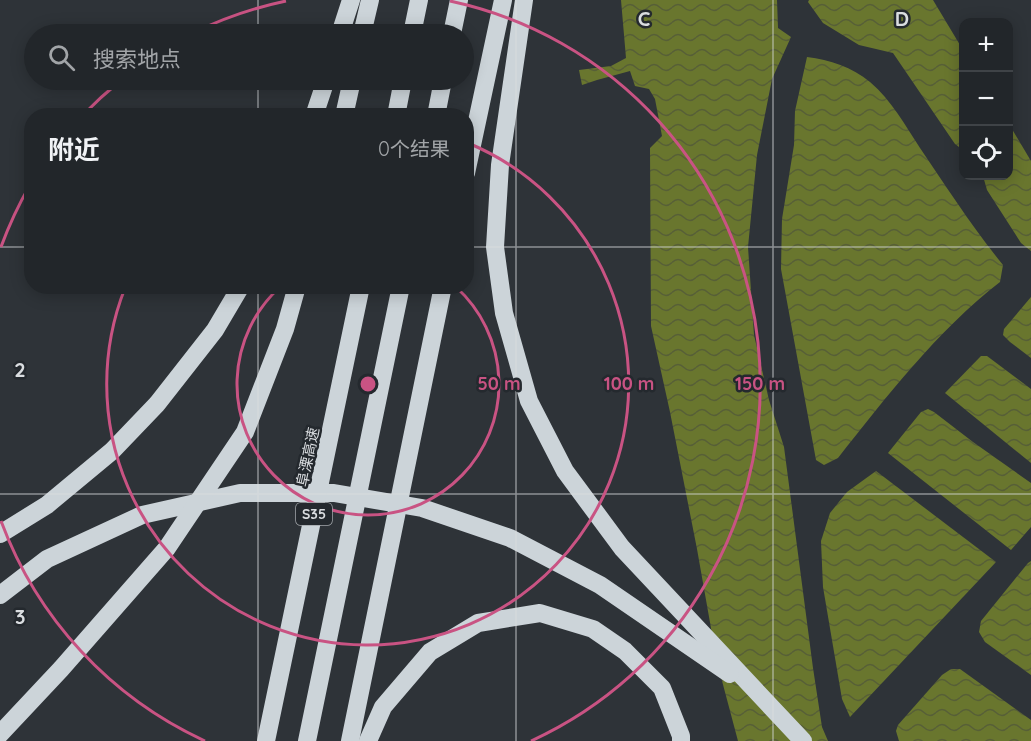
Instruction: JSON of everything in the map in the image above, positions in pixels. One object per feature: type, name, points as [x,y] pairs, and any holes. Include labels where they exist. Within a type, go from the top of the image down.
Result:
[{"type":"highway","points":[[343,24],[351,0]]},
{"type":"highway","points":[[364,24],[370,0]]},
{"type":"highway","points":[[414,24],[419,0]]},
{"type":"highway","points":[[454,24],[459,0]]},
{"type":"highway","points":[[474,137],[502,0]]},
{"type":"highway","points":[[524,0],[500,165],[495,247],[504,313],[529,401],[565,471],[622,548],[803,741]]},
{"type":"highway","points":[[317,108],[323,90]]},
{"type":"highway","points":[[346,108],[350,90]]},
{"type":"highway","points":[[398,108],[401,90]]},
{"type":"highway","points":[[438,108],[441,90]]},
{"type":"highway","points":[[0,534],[47,505],[112,451],[157,404],[215,330],[237,294]]},
{"type":"highway","points":[[0,734],[61,669],[167,548],[245,432],[285,329],[295,294]]},
{"type":"highway","name":"阜溧高速","points":[[266,741],[359,294]]},
{"type":"highway","name":"S35","points":[[307,741],[399,294]]},
{"type":"highway","points":[[350,741],[441,294]]},
{"type":"highway","points":[[0,595],[47,559],[142,515],[240,493],[334,493],[422,508],[510,538],[600,585],[759,694]]},
{"type":"highway","points":[[368,741],[383,707],[430,652],[478,623],[540,613],[593,629],[625,651],[662,688],[681,741]]},
{"type":"water","points":[[621,0],[777,0],[778,28],[791,37],[772,79],[757,155],[748,247],[754,335],[769,400],[784,447],[813,668],[822,727],[828,741],[738,741],[717,662],[697,549],[651,326],[650,148],[662,136],[655,99],[649,89],[635,86],[630,71],[582,85],[579,70],[611,66],[626,58]]},
{"type":"water","points":[[809,0],[933,0],[959,43],[959,147],[893,53],[859,45],[823,23],[808,2]]},
{"type":"water","points":[[807,57],[848,68],[878,89],[898,114],[960,208],[1003,265],[1000,282],[955,321],[894,388],[838,458],[824,465],[816,460],[781,269],[782,219],[794,145],[795,111]]},
{"type":"water","points":[[1013,131],[1031,161],[1031,251],[1021,243],[987,190],[984,180],[1013,180]]},
{"type":"water","points":[[1031,297],[1031,358],[1003,335],[1004,329]]},
{"type":"water","points":[[981,356],[987,356],[1031,389],[1031,463],[945,393]]},
{"type":"water","points":[[928,409],[1031,483],[1031,527],[1011,550],[888,453],[921,412]]},
{"type":"water","points":[[876,471],[996,562],[850,717],[842,699],[823,587],[821,541],[830,513],[847,492]]},
{"type":"water","points":[[1031,561],[1031,675],[985,642],[979,632],[981,621]]},
{"type":"water","points":[[951,669],[960,669],[1031,720],[1031,741],[899,741],[896,731],[898,725],[942,675]]}]
